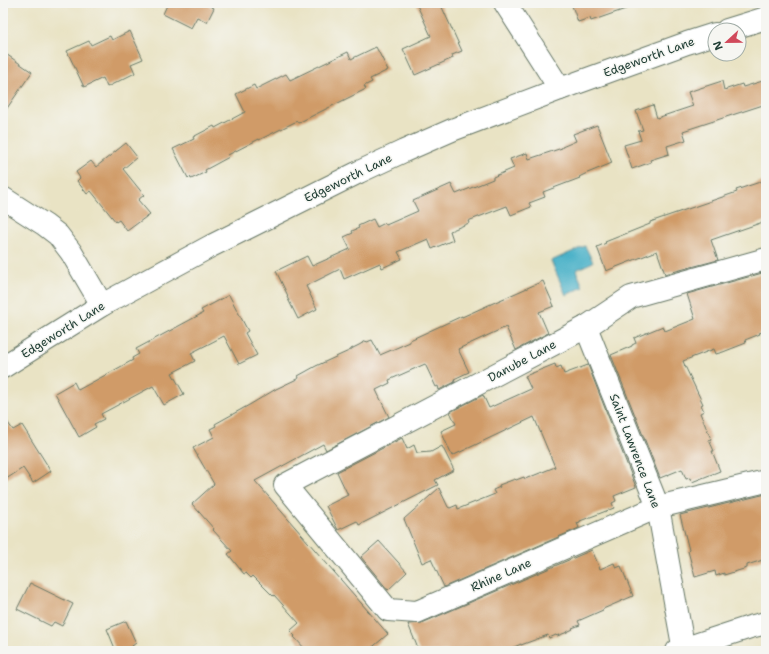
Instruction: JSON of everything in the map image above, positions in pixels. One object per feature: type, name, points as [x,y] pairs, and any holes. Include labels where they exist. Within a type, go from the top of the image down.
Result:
[{"type":"street","points":[[505,3],[560,89]]},
{"type":"street","points":[[747,24],[766,18]]},
{"type":"street","name":"Edgeworth Lane","points":[[3,367],[102,305],[211,246],[372,166],[452,130],[560,89],[707,37]]},
{"type":"street","points":[[3,198],[58,235],[71,252],[102,305]]},
{"type":"street","name":"Danube Lane","points":[[285,485],[586,327],[632,297],[766,259]]},
{"type":"street","name":"Saint Lawrence Lane","points":[[586,327],[658,507],[682,650]]},
{"type":"street","name":"Rhine Lane","points":[[285,485],[388,610],[417,612],[658,507],[766,480]]},
{"type":"street","points":[[682,650],[766,623]]},
{"type":"water","points":[[585,246],[593,262],[576,270],[583,287],[566,295],[551,261]]},
{"type":"building","points":[[168,3],[204,3],[214,8],[207,22],[197,17],[191,28],[163,14]]},
{"type":"building","points":[[416,3],[440,3],[462,51],[452,55],[453,58],[415,75],[403,49],[431,36]]},
{"type":"building","points":[[571,3],[637,3],[637,5],[591,21],[590,18],[578,22]]},
{"type":"building","points":[[130,31],[143,59],[131,64],[135,73],[107,87],[103,78],[84,87],[67,51],[89,41],[91,45],[110,36],[112,40]]},
{"type":"building","points":[[376,47],[388,70],[370,79],[372,82],[364,86],[366,89],[298,123],[297,121],[259,139],[228,155],[229,157],[205,170],[206,172],[191,179],[190,176],[188,178],[173,149],[194,139],[193,137],[214,126],[215,128],[245,112],[236,94],[254,85],[256,89],[286,74],[290,80],[348,52],[351,59]]},
{"type":"building","points":[[3,52],[32,72],[3,114]]},
{"type":"building","points":[[766,80],[766,104],[683,131],[686,140],[667,146],[669,154],[650,160],[651,162],[632,169],[624,145],[641,140],[638,131],[643,130],[636,111],[653,105],[657,118],[693,106],[688,92],[722,81],[724,90],[742,84],[743,87]]},
{"type":"building","points":[[597,125],[612,163],[585,174],[579,177],[580,178],[543,192],[545,197],[529,203],[531,207],[511,215],[507,206],[468,221],[469,223],[450,231],[453,240],[432,249],[428,239],[398,252],[402,259],[382,268],[380,263],[344,279],[340,269],[306,286],[317,309],[298,319],[276,271],[307,256],[312,266],[350,249],[344,237],[353,233],[352,231],[359,228],[358,226],[373,219],[377,227],[385,223],[386,225],[418,211],[413,201],[451,184],[456,194],[493,179],[493,177],[514,168],[510,159],[527,153],[529,159],[562,148],[576,141],[573,134]]},
{"type":"building","points":[[126,143],[137,157],[123,169],[144,195],[138,200],[150,214],[127,231],[119,220],[116,222],[91,191],[87,194],[77,181],[80,178],[76,172],[91,161],[96,167]]},
{"type":"building","points":[[766,180],[766,221],[711,240],[718,260],[665,274],[657,251],[606,271],[597,247],[606,243],[605,242],[650,224],[650,222],[737,192],[736,190]]},
{"type":"building","points":[[766,272],[766,331],[745,340],[746,343],[723,352],[716,354],[714,349],[683,361],[703,404],[701,405],[704,411],[700,413],[711,439],[709,440],[714,451],[712,451],[720,471],[692,482],[690,478],[686,479],[682,469],[660,478],[611,355],[632,346],[636,343],[634,338],[663,326],[665,331],[695,319],[687,294]]},
{"type":"building","points":[[543,281],[554,306],[539,312],[548,333],[516,350],[506,327],[458,349],[469,372],[454,379],[455,382],[439,390],[438,386],[436,387],[425,364],[389,380],[390,383],[376,390],[389,417],[326,450],[323,444],[255,481],[388,634],[368,651],[307,651],[290,631],[299,623],[274,595],[273,596],[253,576],[251,578],[246,573],[244,574],[228,554],[232,551],[192,504],[214,484],[193,448],[214,437],[210,429],[216,426],[215,424],[276,389],[299,378],[298,376],[316,366],[351,350],[366,341],[372,340],[380,355],[462,316]]},
{"type":"building","points":[[229,295],[248,331],[245,333],[257,355],[239,364],[224,336],[191,353],[195,361],[172,373],[184,394],[164,405],[153,386],[101,414],[104,419],[94,424],[96,427],[79,437],[55,393],[74,382],[78,390],[133,360],[132,358],[139,354],[136,349],[203,313],[201,310]]},
{"type":"building","points":[[555,364],[556,368],[561,366],[564,374],[588,365],[636,487],[614,496],[616,501],[612,503],[614,508],[580,521],[577,523],[579,528],[444,587],[431,559],[422,563],[404,519],[439,488],[448,507],[450,508],[457,505],[458,509],[495,494],[493,490],[500,487],[499,485],[515,479],[524,477],[525,479],[555,467],[534,417],[452,456],[441,431],[456,424],[450,412],[483,395],[489,408],[531,389],[525,376]]},
{"type":"building","points":[[3,416],[13,430],[22,425],[51,471],[33,483],[23,468],[3,481]]},
{"type":"building","points":[[402,438],[407,449],[414,445],[417,453],[431,452],[442,446],[454,470],[435,480],[438,485],[359,525],[357,521],[338,530],[326,506],[348,495],[337,472]]},
{"type":"building","points":[[766,494],[766,559],[747,565],[747,568],[724,575],[724,573],[716,576],[715,571],[695,577],[680,515]]},
{"type":"building","points":[[379,541],[407,572],[388,590],[361,557]]},
{"type":"building","points":[[592,550],[600,569],[614,563],[616,568],[621,566],[633,596],[578,621],[580,625],[565,633],[549,638],[548,635],[505,651],[419,651],[408,624],[422,623]]},
{"type":"building","points":[[30,583],[73,604],[62,626],[54,622],[51,626],[17,609]]},
{"type":"building","points":[[126,621],[136,643],[132,646],[134,651],[116,651],[107,629]]}]
